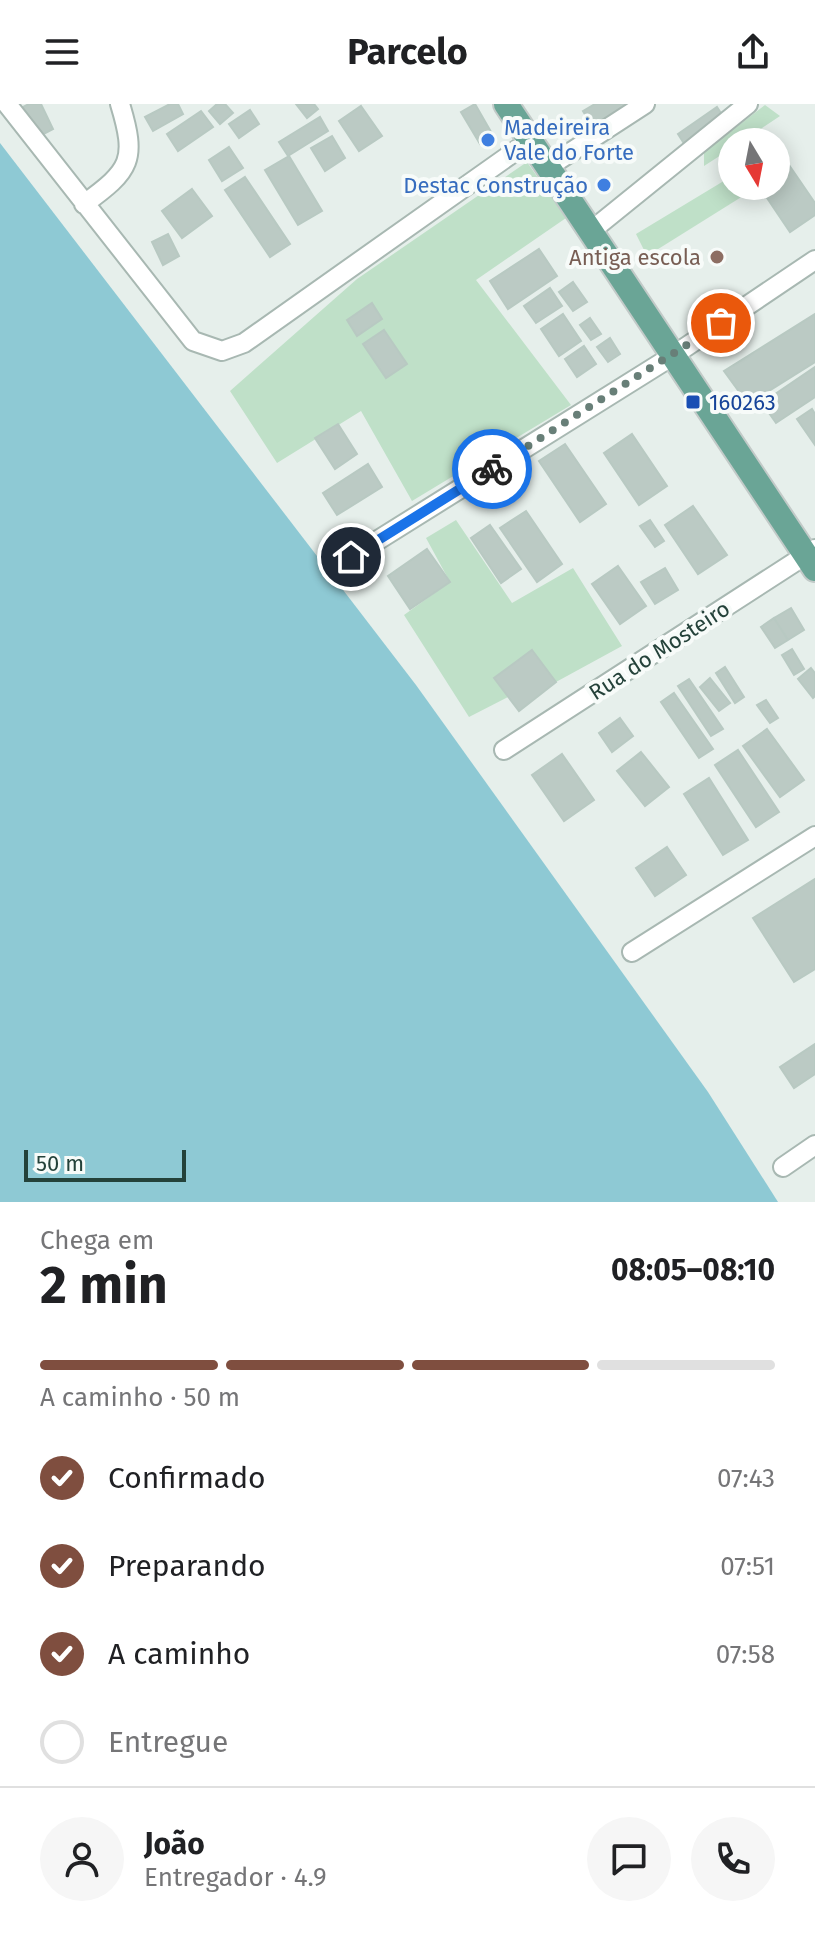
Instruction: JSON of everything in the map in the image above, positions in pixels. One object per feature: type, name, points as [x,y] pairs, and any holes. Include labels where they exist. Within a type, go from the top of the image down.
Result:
[{"type":"main road","points":[[506,104],[812,558]]},
{"type":"street","points":[[7,104],[193,341],[222,351],[244,343],[531,140]]},
{"type":"street","points":[[84,204],[104,190],[129,162],[130,143],[120,104]]},
{"type":"street","points":[[548,167],[645,104]]},
{"type":"street","points":[[591,231],[748,104]]},
{"type":"street","points":[[351,557],[674,355],[815,260]]},
{"type":"street","name":"Rua do Mosteiro","points":[[504,750],[812,558]]},
{"type":"street","points":[[632,952],[815,836]]},
{"type":"street","points":[[783,1167],[815,1145]]},
{"type":"green space","points":[[765,105],[780,116],[762,128],[735,128]]},
{"type":"green space","points":[[718,141],[718,157],[704,166],[704,152]]},
{"type":"green space","points":[[527,162],[566,218],[476,280],[571,405],[412,501],[361,411],[277,463],[230,391],[357,279]]},
{"type":"green space","points":[[718,184],[718,200],[737,200],[647,256],[636,234]]},
{"type":"green space","points":[[456,520],[512,603],[573,568],[622,646],[556,682],[532,651],[494,678],[508,697],[469,717],[404,615],[450,582],[426,538]]},
{"type":"water","points":[[0,143],[416,685],[708,1092],[778,1202],[0,1202]]},
{"type":"building","points":[[41,104],[53,129],[36,138],[21,108]]},
{"type":"building","points":[[170,104],[178,104],[183,114],[153,131],[145,117]]},
{"type":"building","points":[[217,104],[225,104],[233,113],[220,124],[209,111]]},
{"type":"building","points":[[296,104],[314,104],[318,109],[307,118]]},
{"type":"building","points":[[475,104],[494,137],[480,144],[461,112]]},
{"type":"building","points":[[595,104],[633,104],[594,129],[583,111]]},
{"type":"building","points":[[361,106],[382,136],[359,151],[339,121]]},
{"type":"building","points":[[717,107],[726,121],[687,148],[678,134]]},
{"type":"building","points":[[250,110],[259,124],[239,138],[229,124]]},
{"type":"building","points":[[201,111],[213,127],[178,151],[167,134]]},
{"type":"building","points":[[320,117],[328,131],[288,156],[279,142]]},
{"type":"building","points":[[332,136],[345,158],[325,171],[311,148]]},
{"type":"building","points":[[229,147],[243,168],[222,181],[209,160]]},
{"type":"building","points":[[289,156],[322,211],[298,225],[265,170]]},
{"type":"building","points":[[790,166],[815,203],[815,215],[790,232],[768,200],[790,200]]},
{"type":"building","points":[[245,177],[290,244],[270,257],[225,190]]},
{"type":"building","points":[[192,189],[212,216],[182,238],[162,211]]},
{"type":"building","points":[[168,234],[179,256],[163,265],[152,242]]},
{"type":"building","points":[[539,249],[557,276],[508,309],[490,281]]},
{"type":"building","points":[[573,282],[587,302],[573,311],[559,292]]},
{"type":"building","points":[[550,288],[562,306],[536,323],[524,306]]},
{"type":"building","points":[[372,303],[382,319],[357,336],[347,320]]},
{"type":"building","points":[[563,314],[581,341],[559,356],[541,329]]},
{"type":"building","points":[[815,314],[815,362],[748,404],[724,371]]},
{"type":"building","points":[[590,318],[601,334],[591,340],[580,325]]},
{"type":"building","points":[[384,330],[407,364],[386,378],[363,344]]},
{"type":"building","points":[[610,338],[620,354],[608,362],[597,347]]},
{"type":"building","points":[[584,346],[596,364],[577,377],[565,359]]},
{"type":"building","points":[[815,367],[815,397],[776,423],[762,403]]},
{"type":"building","points":[[812,409],[815,414],[815,445],[797,419]]},
{"type":"building","points":[[338,424],[357,454],[335,469],[315,438]]},
{"type":"building","points":[[632,434],[667,486],[639,505],[604,453]]},
{"type":"building","points":[[565,444],[606,504],[580,522],[539,461]]},
{"type":"building","points":[[368,464],[382,487],[337,515],[323,493]]},
{"type":"building","points":[[693,506],[727,555],[698,574],[665,525]]},
{"type":"building","points":[[526,511],[562,564],[537,582],[500,528]]},
{"type":"building","points":[[650,520],[664,541],[655,547],[640,526]]},
{"type":"building","points":[[490,525],[521,569],[501,583],[471,538]]},
{"type":"building","points":[[427,549],[450,582],[410,609],[388,576]]},
{"type":"building","points":[[618,566],[646,606],[620,624],[592,584]]},
{"type":"building","points":[[665,568],[678,590],[655,604],[641,582]]},
{"type":"building","points":[[791,608],[804,630],[788,640],[774,618]]},
{"type":"building","points":[[774,618],[788,640],[775,648],[761,627]]},
{"type":"building","points":[[792,649],[804,669],[794,675],[782,655]]},
{"type":"building","points":[[532,650],[556,682],[519,711],[494,678]]},
{"type":"building","points":[[725,667],[744,697],[735,703],[716,673]]},
{"type":"building","points":[[811,668],[815,673],[813,698],[798,679]]},
{"type":"building","points":[[710,678],[730,703],[719,711],[700,687]]},
{"type":"building","points":[[689,679],[723,729],[711,736],[678,686]]},
{"type":"building","points":[[674,693],[713,749],[699,758],[661,702]]},
{"type":"building","points":[[766,700],[778,718],[770,723],[757,705]]},
{"type":"building","points":[[620,718],[633,736],[612,752],[599,733]]},
{"type":"building","points":[[767,729],[804,780],[780,797],[743,746]]},
{"type":"building","points":[[738,750],[779,812],[756,827],[715,765]]},
{"type":"building","points":[[641,752],[669,787],[645,806],[617,771]]},
{"type":"building","points":[[562,754],[594,800],[564,821],[532,775]]},
{"type":"building","points":[[709,778],[748,840],[723,855],[684,794]]},
{"type":"building","points":[[667,847],[686,875],[655,896],[636,868]]},
{"type":"building","points":[[815,879],[815,969],[794,982],[753,918]]},
{"type":"building","points":[[815,1044],[815,1074],[794,1088],[780,1067]]},
{"type":"way so far","points":[[492,469],[721,323]]},
{"type":"place","name":"Madeireira Vale do Forte","points":[[488,140]]},
{"type":"place","name":"Destac Construção","points":[[604,185]]},
{"type":"place","name":"Antiga escola","points":[[717,257]]},
{"type":"place","name":"160263","points":[[693,402]]},
{"type":"route","points":[[351,557],[492,469]]}]
